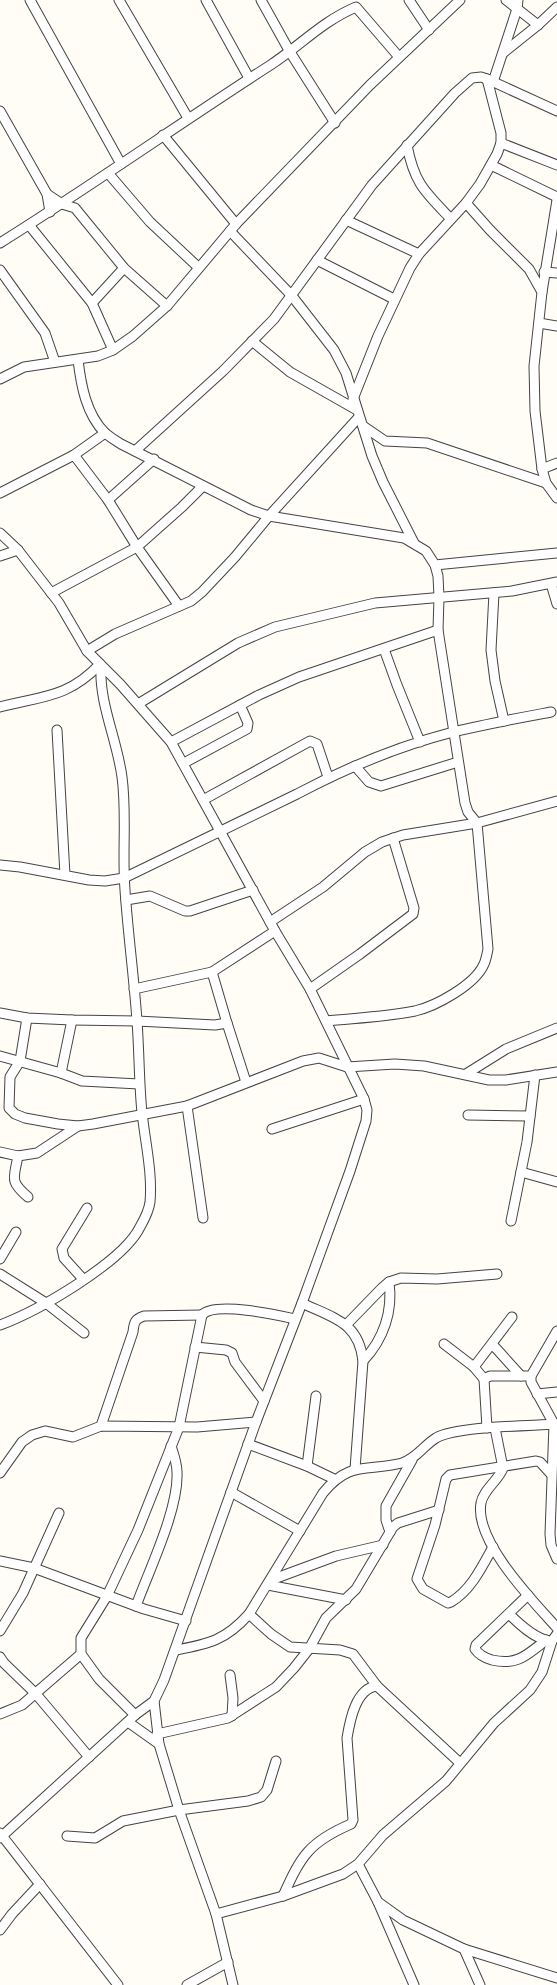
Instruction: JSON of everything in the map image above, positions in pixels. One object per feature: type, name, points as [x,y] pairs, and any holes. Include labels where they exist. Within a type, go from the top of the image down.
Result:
[{"type":"street","points":[[30,0],[121,164]]},
{"type":"street","points":[[119,0],[188,118]]},
{"type":"street","points":[[206,0],[249,78]]},
{"type":"street","points":[[261,0],[290,52],[335,123]]},
{"type":"street","points":[[409,0],[429,30]]},
{"type":"street","points":[[0,379],[24,367],[78,360],[98,356],[113,350],[167,306],[198,266],[233,227],[370,85],[460,0]]},
{"type":"street","points":[[506,0],[518,5],[538,25]]},
{"type":"street","points":[[0,243],[50,212],[188,118],[290,52],[319,27],[354,3],[399,57]]},
{"type":"street","points":[[353,399],[394,299],[410,268],[419,254],[466,203],[490,165],[501,142],[501,133],[490,81],[502,54],[518,5]]},
{"type":"street","points":[[502,54],[557,7]]},
{"type":"street","points":[[135,452],[170,421],[274,319],[372,185],[455,93],[472,78],[480,77],[557,111]]},
{"type":"street","points":[[0,111],[47,194],[50,212]]},
{"type":"street","points":[[163,135],[233,227],[292,296],[334,350],[346,373],[353,399],[382,482],[414,543]]},
{"type":"street","points":[[501,142],[557,165]]},
{"type":"street","points":[[407,145],[411,167],[422,188],[451,219]]},
{"type":"street","points":[[490,165],[557,198],[553,246],[544,272],[534,366],[534,402],[542,469],[546,483],[557,498]]},
{"type":"street","points":[[108,173],[150,222],[198,266]]},
{"type":"street","points":[[47,194],[62,204],[75,208],[124,268],[167,306]]},
{"type":"street","points":[[75,208],[76,194]]},
{"type":"street","points":[[466,203],[529,269],[542,292]]},
{"type":"street","points":[[346,220],[419,254]]},
{"type":"street","points":[[29,225],[92,303],[113,350]]},
{"type":"street","points":[[316,260],[394,299]]},
{"type":"street","points":[[92,303],[124,268]]},
{"type":"street","points":[[0,270],[45,333],[55,362]]},
{"type":"street","points":[[544,272],[557,274]]},
{"type":"street","points":[[539,323],[557,326]]},
{"type":"street","points":[[252,341],[290,372],[358,413]]},
{"type":"street","points":[[78,360],[84,396],[90,410],[105,433],[135,452],[154,459],[251,510],[269,516],[404,538],[426,551],[435,565],[438,576],[439,597],[438,630],[458,762],[468,812],[477,823],[488,949],[484,965],[463,989],[416,1011],[326,1021]]},
{"type":"street","points":[[88,651],[115,634],[191,601],[202,592],[235,557],[358,413]]},
{"type":"street","points":[[362,426],[385,441],[427,443],[546,483]]},
{"type":"street","points":[[0,493],[74,455],[105,433]]},
{"type":"street","points":[[74,455],[108,500],[137,547],[179,606]]},
{"type":"street","points":[[108,500],[154,459]]},
{"type":"street","points":[[542,469],[557,463]]},
{"type":"street","points":[[51,593],[137,547],[203,486]]},
{"type":"street","points":[[0,533],[18,550],[59,603],[88,651],[171,742],[275,932],[310,989],[364,1099],[367,1110],[366,1121],[302,1303],[248,1444],[176,1650],[154,1701],[159,1744],[179,1810],[216,1914],[233,1985]]},
{"type":"street","points":[[0,556],[18,550]]},
{"type":"street","points":[[435,565],[557,553]]},
{"type":"street","points":[[138,704],[238,643],[275,627],[375,603],[494,593],[554,583],[557,604]]},
{"type":"street","points":[[494,593],[491,650],[495,681],[504,721]]},
{"type":"street","points":[[171,742],[240,705],[299,677],[438,630]]},
{"type":"street","points":[[384,648],[396,685],[420,742]]},
{"type":"street","points":[[0,707],[40,699],[61,692],[85,679],[101,665]]},
{"type":"street","points":[[0,1325],[19,1318],[46,1303],[108,1263],[130,1243],[140,1228],[150,1204],[150,1179],[142,1116],[137,1021],[124,878],[125,801],[122,774],[101,687],[101,665]]},
{"type":"street","points":[[85,679],[101,687]]},
{"type":"street","points":[[184,763],[247,729],[248,723],[240,705]]},
{"type":"street","points":[[0,865],[105,881],[124,878],[354,766],[454,732],[551,712]]},
{"type":"street","points":[[57,730],[65,875]]},
{"type":"street","points":[[203,800],[310,741],[317,744],[328,777]]},
{"type":"street","points":[[354,766],[369,782],[381,786],[458,762]]},
{"type":"street","points":[[270,922],[323,886],[365,852],[382,842],[394,838],[477,823],[557,801]]},
{"type":"street","points":[[310,989],[413,914],[414,908],[394,838]]},
{"type":"street","points":[[126,900],[150,896],[185,911],[190,911],[253,890]]},
{"type":"street","points":[[134,989],[212,972],[275,932]]},
{"type":"street","points":[[212,972],[246,1082]]},
{"type":"street","points":[[0,1014],[27,1018],[72,1020],[215,1025],[227,1023]]},
{"type":"street","points":[[27,1018],[20,1061],[10,1077],[9,1108],[12,1112],[25,1118],[58,1124],[78,1126],[142,1116],[187,1106],[303,1061],[319,1058],[347,1067],[395,1064],[424,1066],[489,1080],[506,1080],[557,1072]]},
{"type":"street","points":[[61,1073],[72,1020]]},
{"type":"street","points":[[466,1074],[506,1049],[557,1028]]},
{"type":"street","points":[[0,1056],[61,1073],[82,1081],[140,1084]]},
{"type":"street","points":[[510,1220],[521,1172],[535,1075]]},
{"type":"street","points":[[272,1129],[364,1099]]},
{"type":"street","points":[[187,1106],[203,1218]]},
{"type":"street","points":[[468,1115],[530,1116]]},
{"type":"street","points":[[0,1152],[18,1156],[37,1153],[78,1126]]},
{"type":"street","points":[[18,1156],[14,1183],[28,1197]]},
{"type":"street","points":[[521,1172],[557,1182]]},
{"type":"street","points":[[82,1279],[64,1258],[62,1249],[88,1208]]},
{"type":"street","points":[[0,1259],[16,1232]]},
{"type":"street","points":[[0,1274],[46,1303],[84,1333]]},
{"type":"street","points":[[347,1324],[372,1296],[389,1282],[401,1278],[437,1279],[497,1274]]},
{"type":"street","points":[[363,1360],[373,1350],[387,1320],[391,1302],[389,1282]]},
{"type":"street","points":[[302,1303],[347,1324],[356,1334],[362,1347],[363,1360],[355,1468]]},
{"type":"street","points":[[135,1715],[99,1679],[81,1654],[81,1638],[107,1596],[138,1530],[180,1427],[202,1315],[208,1310],[254,1311],[295,1319]]},
{"type":"street","points":[[101,1426],[134,1322],[144,1316],[202,1315]]},
{"type":"street","points":[[474,1367],[493,1345],[512,1317]]},
{"type":"street","points":[[557,1331],[531,1376],[531,1382],[555,1424],[551,1474],[550,1534],[551,1545],[557,1559]]},
{"type":"street","points":[[444,1344],[474,1367],[484,1379],[491,1428],[503,1468],[481,1501],[481,1521],[493,1548],[516,1581],[557,1628]]},
{"type":"street","points":[[493,1345],[521,1376]]},
{"type":"street","points":[[195,1347],[226,1350],[232,1354],[235,1362],[264,1400]]},
{"type":"street","points":[[484,1379],[490,1376],[531,1376]]},
{"type":"street","points":[[537,1394],[557,1392]]},
{"type":"street","points":[[308,1466],[316,1396]]},
{"type":"street","points":[[0,1473],[22,1442],[32,1435],[45,1431],[73,1437],[101,1426],[180,1427],[256,1422]]},
{"type":"street","points":[[390,1532],[386,1520],[386,1506],[412,1460],[435,1438],[491,1428],[555,1424]]},
{"type":"street","points":[[248,1444],[308,1466],[334,1479]]},
{"type":"street","points":[[136,1606],[168,1521],[176,1487],[178,1473],[171,1446]]},
{"type":"street","points":[[176,1650],[207,1644],[220,1639],[236,1628],[249,1614],[323,1493],[334,1479],[355,1468],[399,1464],[412,1460]]},
{"type":"street","points":[[493,1548],[483,1567],[469,1586],[454,1601],[448,1603],[423,1588],[417,1579],[439,1510],[446,1479],[450,1475],[503,1468],[536,1461],[540,1462],[551,1474]]},
{"type":"street","points":[[231,1492],[300,1531]]},
{"type":"street","points":[[157,1734],[232,1716],[276,1687],[308,1650],[326,1618],[356,1589],[390,1532],[398,1523],[439,1510]]},
{"type":"street","points":[[0,1631],[23,1593],[59,1513]]},
{"type":"street","points":[[269,1582],[336,1556],[383,1545]]},
{"type":"street","points":[[0,1561],[34,1568],[107,1596],[186,1621]]},
{"type":"street","points":[[269,1582],[346,1600]]},
{"type":"street","points":[[528,1595],[476,1645],[477,1653],[504,1663],[514,1662],[552,1639]]},
{"type":"street","points":[[249,1614],[271,1634],[290,1647],[308,1650],[340,1650],[353,1654],[377,1686],[460,1763]]},
{"type":"street","points":[[509,1614],[520,1625],[552,1639]]},
{"type":"street","points":[[216,1914],[283,1896],[343,1874],[358,1864],[383,1835],[446,1781],[494,1723],[535,1683],[542,1672],[552,1639]]},
{"type":"street","points":[[0,1714],[22,1705],[81,1654]]},
{"type":"street","points":[[1,1662],[36,1694],[89,1757]]},
{"type":"street","points":[[230,1674],[233,1698],[232,1716]]},
{"type":"street","points":[[283,1896],[297,1864],[307,1852],[320,1840],[354,1820],[347,1738],[349,1725],[362,1694],[370,1687],[377,1686]]},
{"type":"street","points":[[118,1985],[1,1836],[135,1715],[154,1701]]},
{"type":"street","points":[[128,1722],[159,1744]]},
{"type":"street","points":[[67,1836],[95,1838],[123,1821],[179,1810],[248,1801],[261,1797],[267,1790],[276,1761]]},
{"type":"street","points":[[358,1864],[378,1902],[414,1985]]},
{"type":"street","points":[[0,1930],[40,1884]]},
{"type":"street","points":[[378,1902],[403,1920],[464,1949],[557,1978]]},
{"type":"street","points":[[464,1949],[480,1985]]},
{"type":"street","points":[[188,1985],[228,1962]]}]
